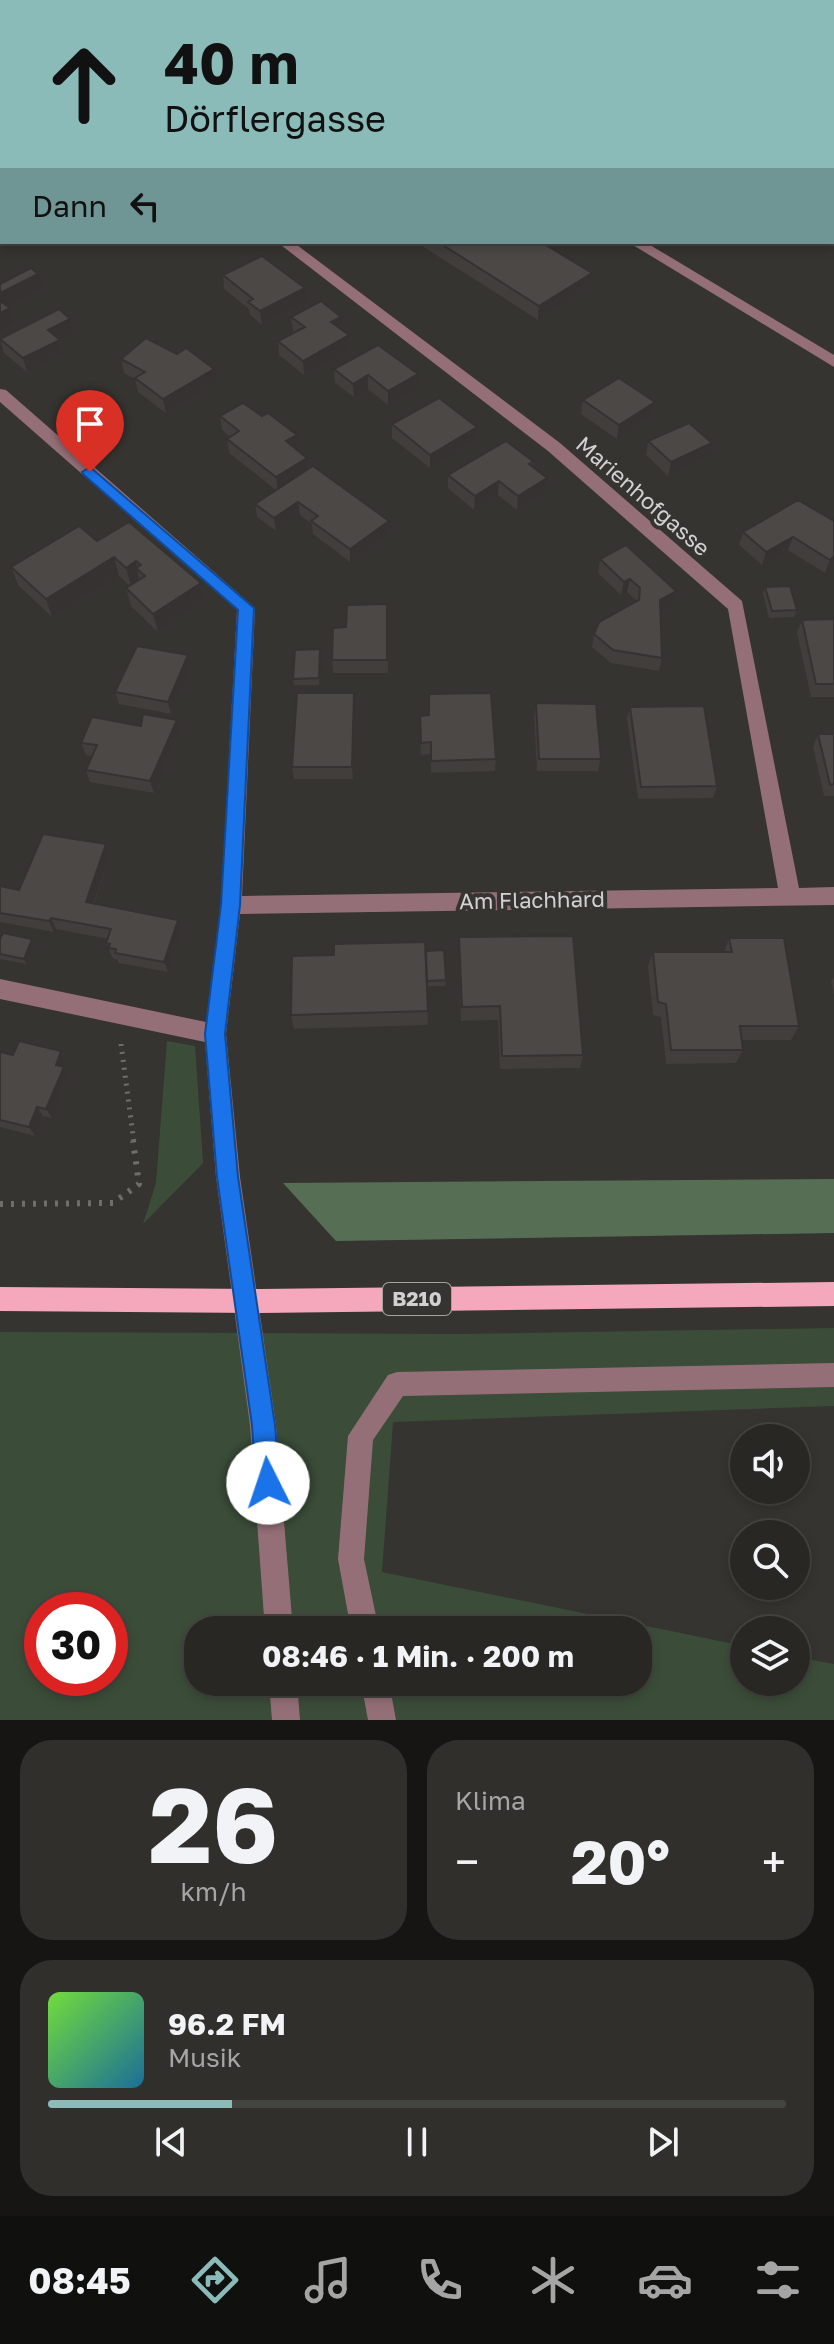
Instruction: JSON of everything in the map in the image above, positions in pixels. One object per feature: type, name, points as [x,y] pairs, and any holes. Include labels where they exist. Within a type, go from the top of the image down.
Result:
[{"type":"main road","name":"B210","points":[[0,1299],[260,1301],[834,1294]]},
{"type":"street","name":"Marienhofgasse","points":[[287,244],[554,447],[736,606],[790,896]]},
{"type":"street","points":[[638,244],[834,362]]},
{"type":"street","points":[[0,394],[246,608],[231,905],[215,1034],[228,1177],[263,1425],[278,1616]]},
{"type":"street","name":"Am Flachhard","points":[[231,905],[834,896]]},
{"type":"street","points":[[0,989],[215,1034]]},
{"type":"street","points":[[362,1616],[351,1559],[361,1436],[397,1384],[834,1375]]},
{"type":"street","points":[[284,1696],[286,1720]]},
{"type":"street","points":[[378,1696],[382,1720]]},
{"type":"path","points":[[0,1204],[113,1203],[139,1184],[117,1015]]},
{"type":"green space","points":[[167,1041],[195,1046],[203,1163],[143,1224],[156,1183]]},
{"type":"green space","points":[[834,1179],[834,1233],[336,1241],[283,1183]]},
{"type":"green space","points":[[834,1328],[834,1406],[393,1422],[382,1572],[597,1616],[184,1616],[184,1696],[652,1696],[652,1627],[730,1643],[730,1696],[810,1696],[810,1660],[834,1664],[834,1720],[0,1720],[0,1332],[457,1334]]},
{"type":"building","points":[[441,244],[544,244],[592,273],[539,306]]},
{"type":"building","points":[[262,256],[305,288],[260,311],[248,302],[253,299],[223,275]]},
{"type":"building","points":[[31,268],[38,274],[0,293],[0,284]]},
{"type":"building","points":[[0,301],[10,308],[0,313]]},
{"type":"building","points":[[321,301],[341,317],[331,322],[349,335],[303,361],[278,341],[305,327],[291,317]]},
{"type":"building","points":[[59,309],[70,319],[48,330],[60,340],[23,358],[0,339]]},
{"type":"building","points":[[146,338],[177,354],[186,348],[214,369],[163,399],[135,378],[145,372],[121,359]]},
{"type":"building","points":[[378,345],[418,374],[388,391],[368,375],[353,384],[334,369]]},
{"type":"building","points":[[619,378],[655,402],[619,425],[583,400]]},
{"type":"building","points":[[439,398],[477,427],[430,455],[392,424]]},
{"type":"building","points":[[243,403],[262,416],[268,413],[297,435],[286,441],[307,458],[276,477],[227,439],[239,431],[220,416]]},
{"type":"building","points":[[689,423],[712,443],[671,462],[648,441]]},
{"type":"building","points":[[506,441],[533,461],[529,464],[547,478],[518,496],[499,481],[475,496],[448,475]]},
{"type":"building","points":[[313,466],[389,521],[350,549],[311,521],[318,516],[298,502],[274,518],[255,504]]},
{"type":"building","points":[[798,500],[834,521],[834,556],[830,560],[793,537],[766,552],[743,532]]},
{"type":"building","points":[[129,522],[201,583],[153,614],[126,588],[145,576],[136,568],[141,565],[136,561],[126,568],[114,557],[46,599],[11,567],[79,526],[97,541]]},
{"type":"building","points":[[626,545],[676,591],[660,600],[662,658],[613,650],[594,634],[599,622],[639,600],[640,588],[630,579],[624,582],[600,559]]},
{"type":"building","points":[[790,586],[797,610],[772,611],[765,587]]},
{"type":"building","points":[[387,604],[387,660],[332,660],[333,628],[346,627],[347,605]]},
{"type":"building","points":[[834,619],[834,684],[816,684],[802,620]]},
{"type":"building","points":[[137,646],[188,655],[168,702],[115,692]]},
{"type":"building","points":[[320,649],[319,678],[293,679],[295,650]]},
{"type":"building","points":[[297,693],[354,693],[352,767],[292,767]]},
{"type":"building","points":[[491,693],[496,759],[431,761],[431,742],[421,743],[420,716],[429,715],[429,694]]},
{"type":"building","points":[[536,703],[596,704],[601,759],[539,759]]},
{"type":"building","points":[[704,706],[717,786],[641,787],[630,707]]},
{"type":"building","points":[[143,714],[177,720],[150,781],[86,770],[97,745],[81,743],[92,717],[141,726]]},
{"type":"building","points":[[818,734],[834,734],[834,784],[830,785]]},
{"type":"building","points":[[43,834],[106,844],[86,902],[178,920],[164,962],[115,953],[116,949],[108,948],[110,944],[106,943],[111,929],[0,913],[0,886],[19,890]]},
{"type":"building","points":[[3,933],[32,939],[24,959],[0,954]]},
{"type":"building","points":[[573,936],[583,1055],[502,1056],[500,1006],[462,1007],[459,937]]},
{"type":"building","points":[[729,938],[784,938],[799,1026],[740,1026],[743,1050],[671,1050],[666,1004],[658,1002],[653,952],[732,952]]},
{"type":"building","points":[[425,942],[428,1011],[291,1015],[292,956],[334,955],[334,944]]},
{"type":"building","points":[[444,950],[446,980],[427,981],[426,951]]},
{"type":"building","points":[[19,1041],[61,1051],[56,1065],[64,1067],[46,1109],[37,1107],[29,1127],[0,1120],[0,1052],[13,1055]]},
{"type":"route","points":[[90,472],[246,608],[231,905],[215,1034],[228,1177],[263,1425],[268,1483]]}]
